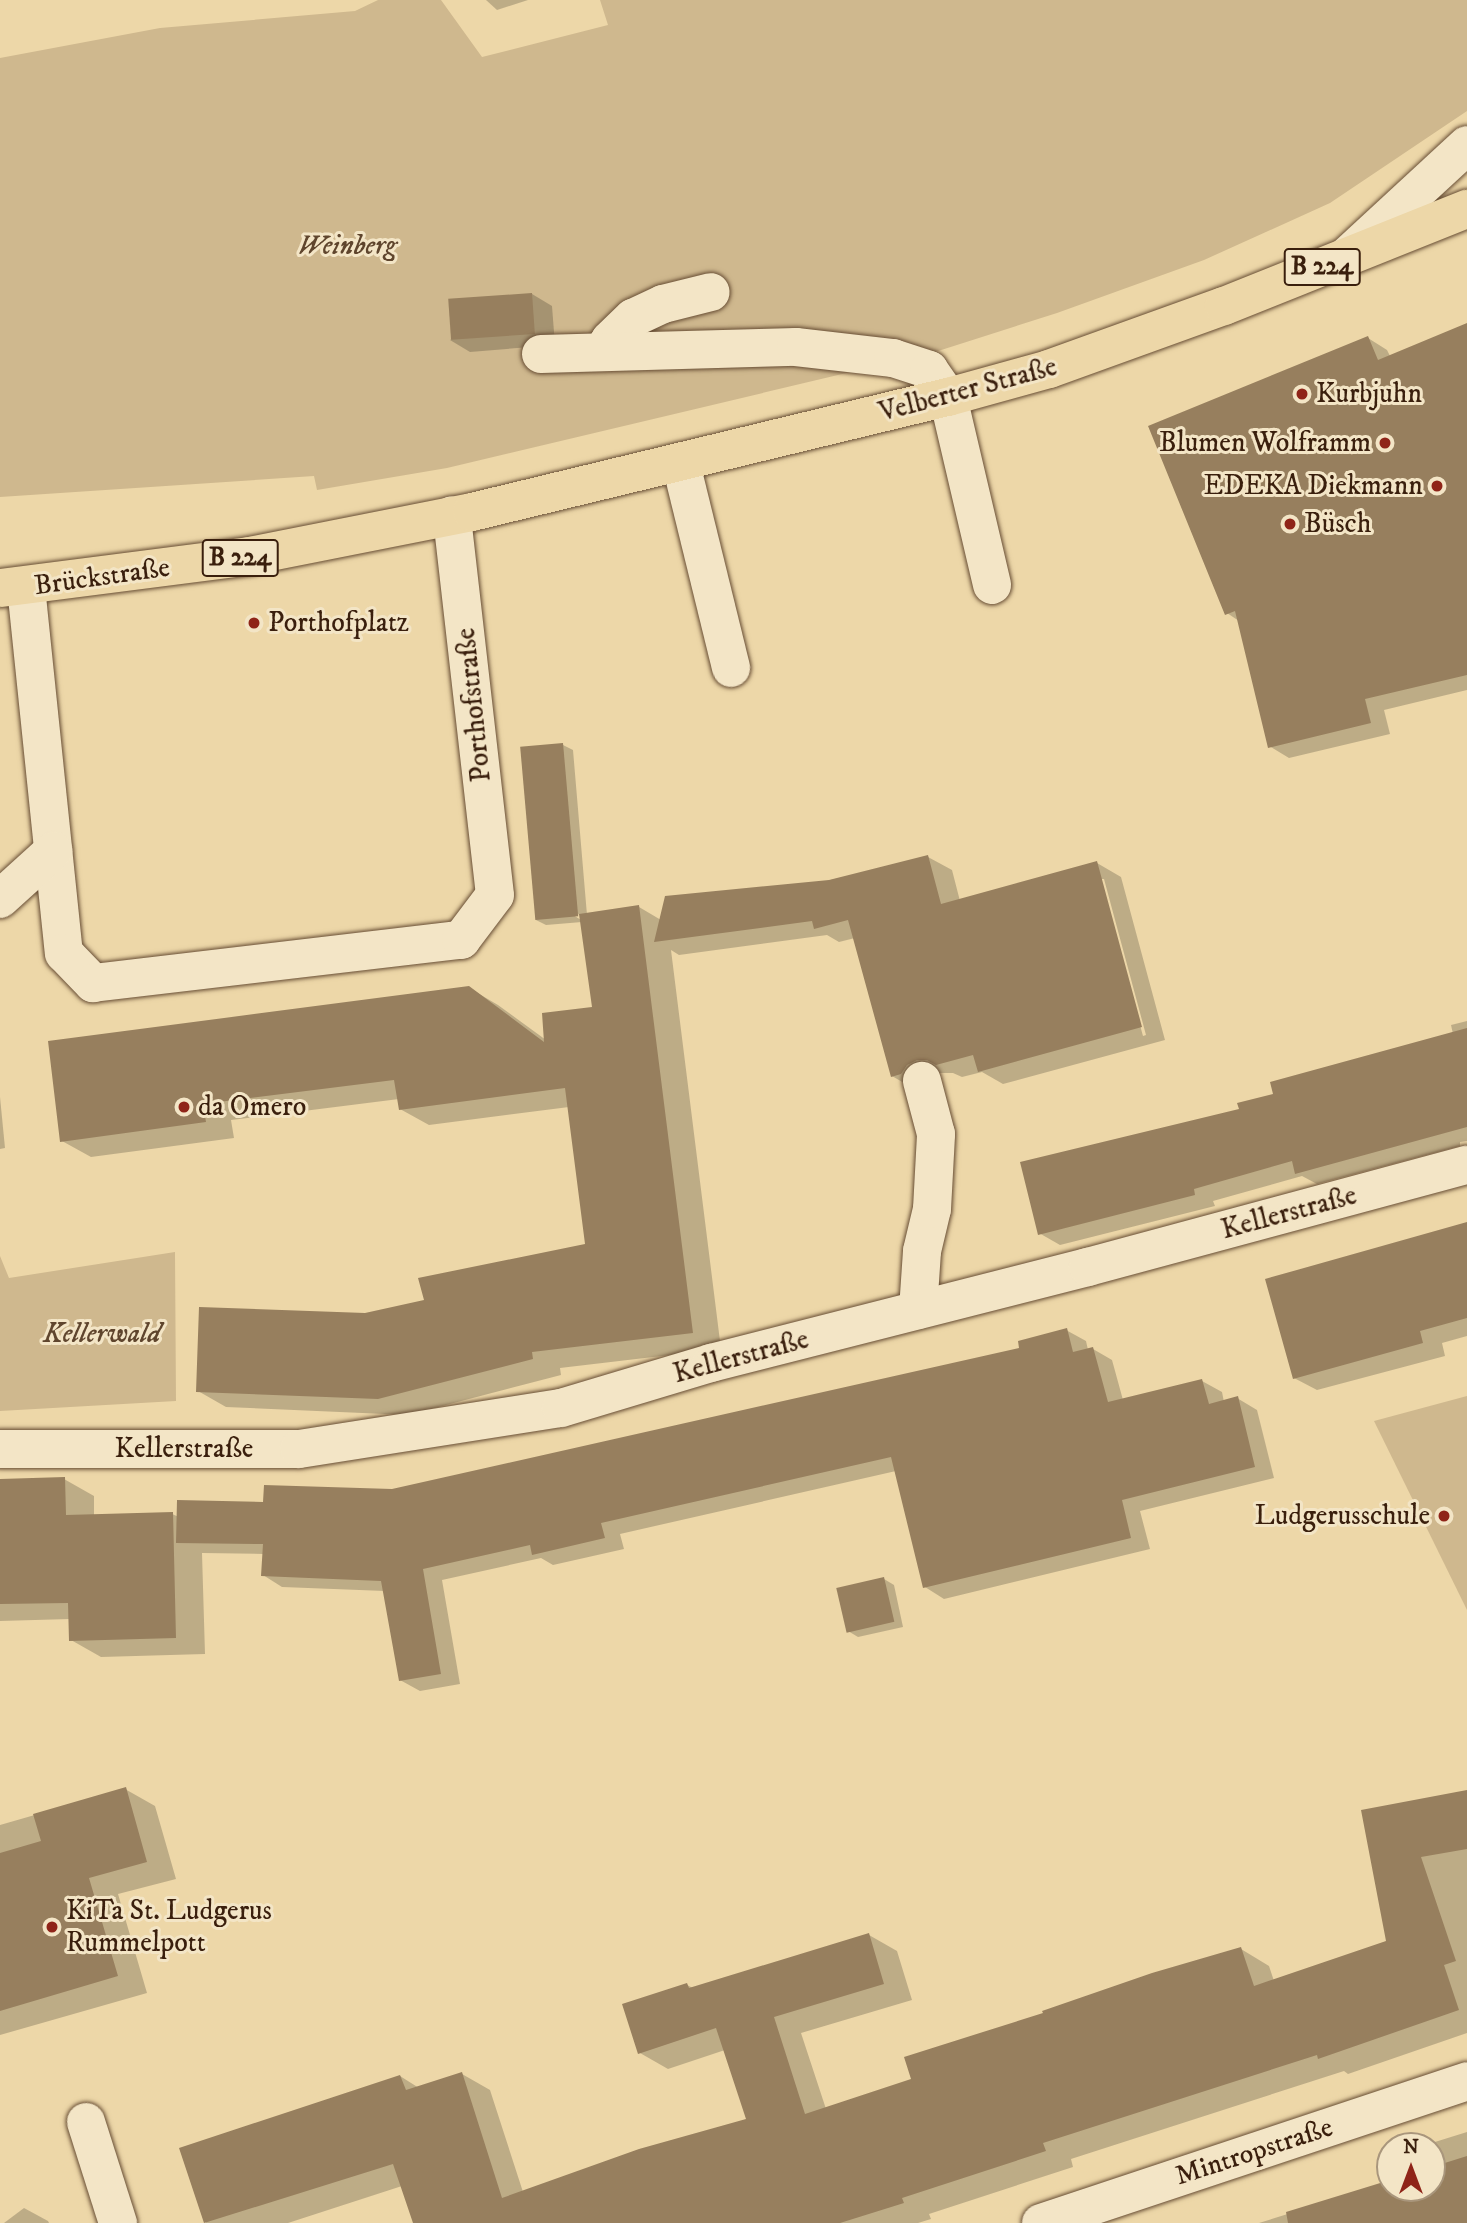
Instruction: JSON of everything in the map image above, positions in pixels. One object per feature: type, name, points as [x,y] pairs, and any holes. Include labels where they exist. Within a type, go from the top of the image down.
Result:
[{"type":"main road","name":"Velberter Straße","points":[[452,515],[681,464],[1049,369],[1467,209]]},
{"type":"main road","name":"Brückstraße","points":[[13,588],[250,556],[452,515]]},
{"type":"street","points":[[1346,257],[1467,145]]},
{"type":"street","points":[[603,352],[610,340],[633,318],[663,304],[711,292]]},
{"type":"street","points":[[541,354],[796,347],[892,358],[929,370],[948,397],[992,584]]},
{"type":"street","points":[[681,464],[731,668]]},
{"type":"street","name":"Porthofstraße","points":[[53,850],[64,953],[93,983],[461,940],[495,895],[452,515]]},
{"type":"street","points":[[0,900],[53,850],[13,588]]},
{"type":"street","points":[[918,1310],[922,1251],[932,1209],[936,1134],[922,1081]]},
{"type":"street","name":"Kellerstraße","points":[[0,1449],[299,1449],[561,1408],[711,1363],[1467,1165]]},
{"type":"street","name":"Mintropstraße","points":[[1041,2223],[1467,2081]]},
{"type":"street","points":[[86,2122],[118,2223]]},
{"type":"green space","name":"Weinberg","points":[[378,0],[441,0],[482,57],[608,25],[600,0],[1467,0],[1467,111],[1330,203],[1204,260],[1057,313],[935,352],[447,468],[317,490],[314,476],[0,497],[0,58],[160,28],[355,11]]},
{"type":"green space","name":"Kellerwald","points":[[175,1252],[176,1401],[0,1411],[0,1256],[9,1278]]},
{"type":"green space","name":"Ludgerusschule","points":[[1467,1396],[1467,1610],[1374,1421]]},
{"type":"building","points":[[532,293],[535,334],[451,340],[448,299]]},
{"type":"building","points":[[1467,323],[1467,675],[1365,699],[1371,723],[1268,748],[1235,611],[1225,615],[1148,426],[1368,336],[1378,360]]},
{"type":"building","points":[[563,743],[578,916],[535,920],[520,747]]},
{"type":"building","points":[[928,855],[941,904],[1097,861],[1142,1027],[978,1072],[973,1055],[936,1065],[927,1060],[917,1060],[907,1065],[901,1074],[891,1077],[848,920],[814,929],[812,921],[654,942],[665,896],[829,880]]},
{"type":"building","points":[[639,905],[693,1333],[532,1352],[533,1359],[378,1399],[196,1392],[199,1307],[365,1313],[424,1300],[418,1278],[585,1244],[565,1088],[399,1110],[394,1080],[203,1104],[206,1122],[60,1142],[48,1041],[469,986],[544,1042],[542,1013],[592,1007],[579,914]]},
{"type":"building","points":[[1467,1028],[1467,1127],[1295,1174],[1292,1161],[1194,1189],[1195,1195],[1038,1235],[1020,1162],[1239,1109],[1237,1103],[1273,1094],[1270,1082]]},
{"type":"building","points":[[1467,1222],[1467,1318],[1420,1331],[1423,1343],[1293,1379],[1265,1279]]},
{"type":"building","points":[[1067,1328],[1073,1352],[1093,1347],[1108,1402],[1202,1379],[1209,1404],[1238,1396],[1255,1467],[1122,1500],[1131,1538],[923,1588],[891,1457],[601,1523],[605,1538],[532,1555],[530,1545],[423,1569],[441,1674],[399,1681],[381,1581],[261,1576],[263,1544],[176,1543],[177,1500],[263,1502],[264,1485],[392,1489],[1019,1348],[1018,1341]]},
{"type":"building","points":[[65,1477],[66,1515],[173,1512],[176,1638],[69,1641],[68,1603],[0,1604],[0,1479]]},
{"type":"building","points":[[884,1577],[894,1622],[847,1633],[836,1588]]},
{"type":"building","name":"KiTa St. Ludgerus Rummelpott","points":[[126,1787],[147,1862],[89,1878],[118,1976],[0,2011],[0,1853],[41,1841],[33,1814]]},
{"type":"building","points":[[1467,1790],[1467,1849],[1421,1857],[1456,1961],[1444,1965],[1459,2010],[1318,2059],[1317,2055],[1043,2143],[1046,2151],[902,2198],[904,2203],[840,2223],[413,2223],[393,2164],[204,2223],[179,2148],[400,2075],[406,2090],[462,2072],[502,2198],[639,2149],[746,2119],[716,2028],[638,2054],[622,2004],[687,1983],[689,1988],[869,1933],[884,1984],[774,2017],[805,2114],[911,2079],[904,2057],[1043,2013],[1042,2011],[1152,1973],[1241,1947],[1254,1986],[1386,1941],[1361,1810]]},
{"type":"building","points":[[1467,2156],[1467,2223],[1288,2223],[1286,2212],[1376,2184],[1376,2202],[1446,2202],[1446,2163]]},
{"type":"place","name":"Kurbjuhn","points":[[1302,394]]},
{"type":"place","name":"Blumen Wolframm","points":[[1385,443]]},
{"type":"place","name":"EDEKA Diekmann","points":[[1437,486]]},
{"type":"place","name":"Büsch","points":[[1290,524]]},
{"type":"place","name":"Porthofplatz","points":[[254,623]]},
{"type":"place","name":"da Omero","points":[[184,1107]]},
{"type":"place","name":"Ludgerusschule","points":[[1444,1516]]},
{"type":"place","name":"KiTa St. Ludgerus Rummelpott","points":[[52,1927]]}]
